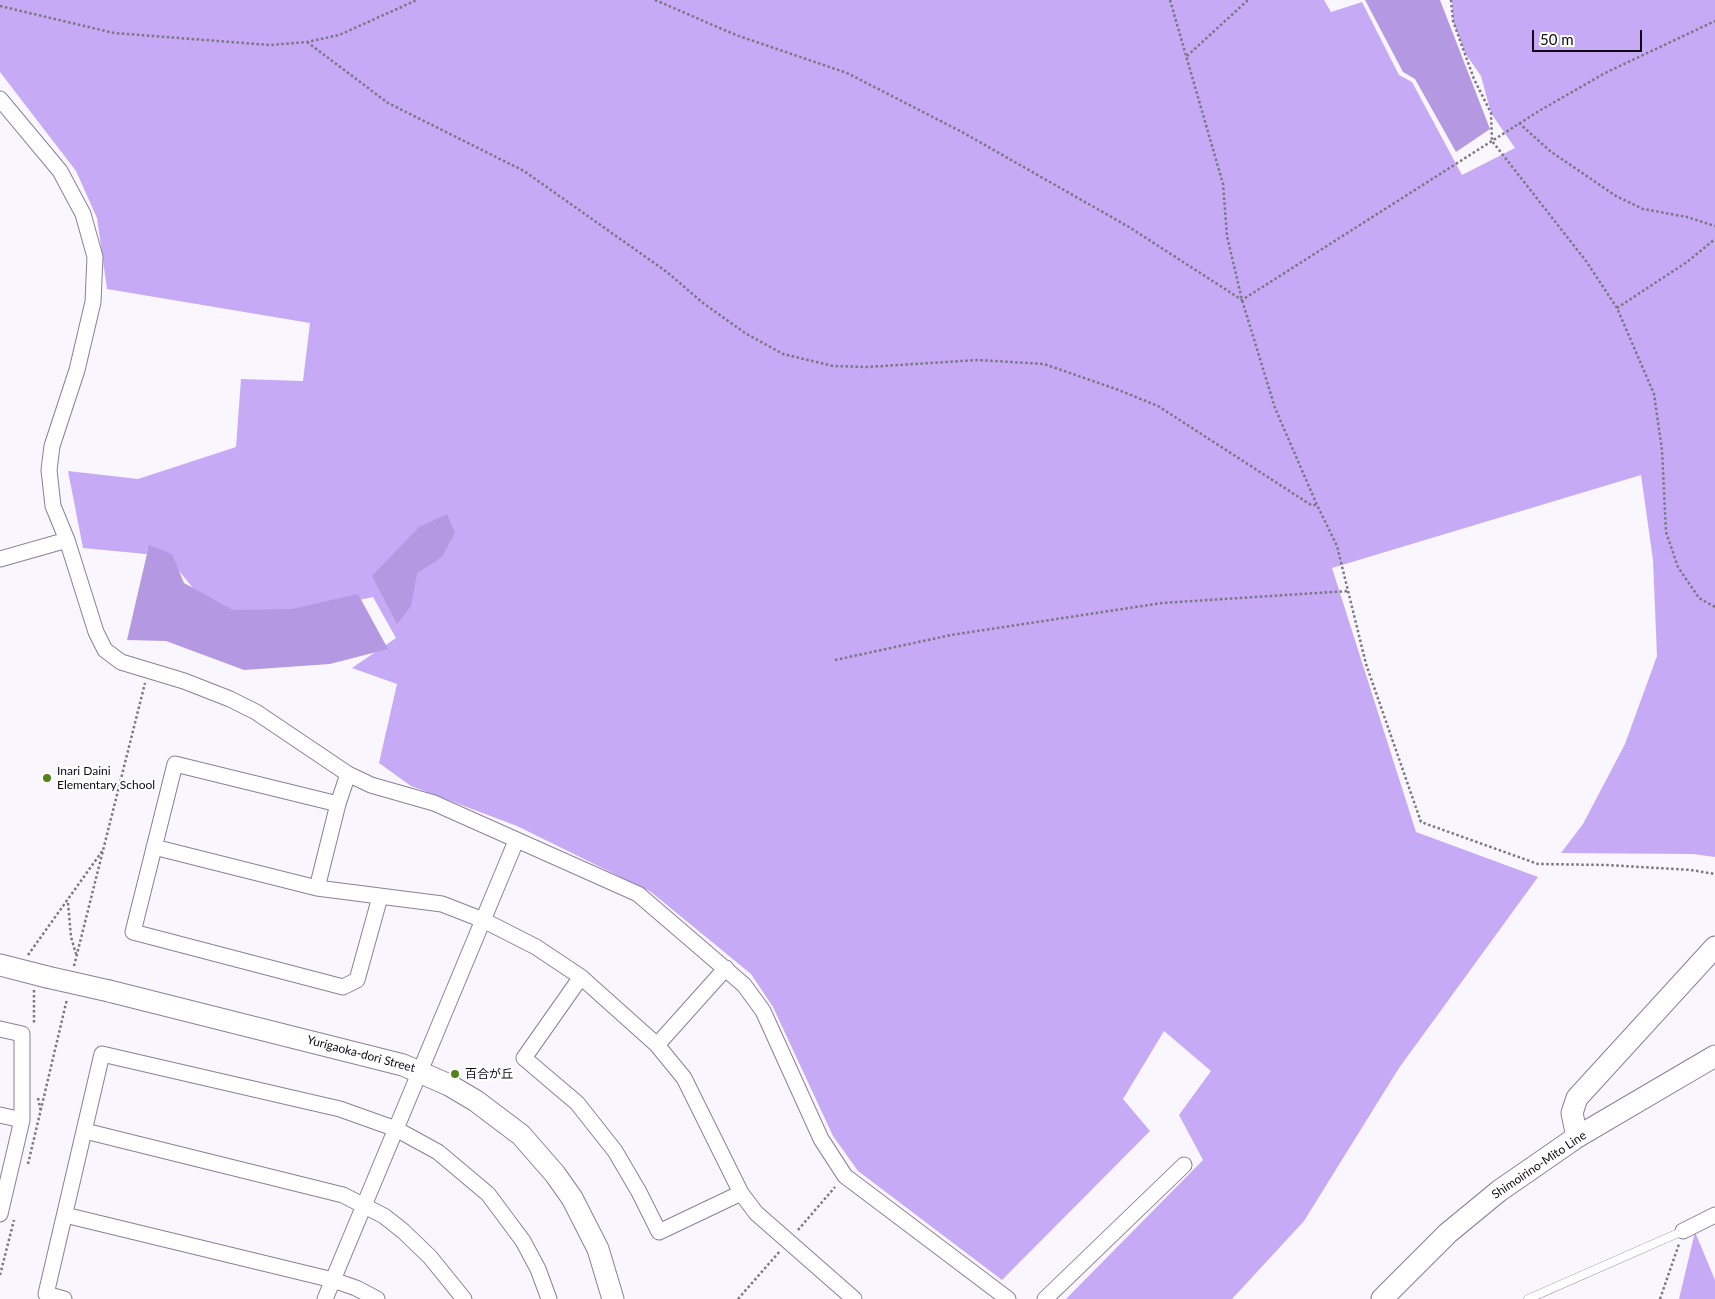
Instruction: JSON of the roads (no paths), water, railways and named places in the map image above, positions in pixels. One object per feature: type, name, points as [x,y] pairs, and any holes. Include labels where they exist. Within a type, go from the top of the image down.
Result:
[{"type":"street","points":[[0,99],[60,171],[83,214],[95,257],[93,302],[77,370],[52,446],[49,470],[53,506],[67,540],[93,624],[105,650],[120,662],[184,681],[230,699],[256,712],[348,774],[371,785],[434,804],[638,894],[744,985],[763,1011],[821,1139],[845,1176],[1008,1299]]},
{"type":"street","points":[[0,559],[67,540]]},
{"type":"street","points":[[338,804],[175,764],[133,932],[343,987],[357,980],[380,897]]},
{"type":"street","points":[[317,888],[338,804],[348,774]]},
{"type":"street","points":[[325,1299],[516,840]]},
{"type":"street","points":[[154,847],[317,888],[442,904],[483,920],[536,947],[581,977],[657,1045],[684,1078],[741,1193],[756,1213],[854,1299]]},
{"type":"street","points":[[1577,1138],[1572,1113],[1577,1098],[1715,947]]},
{"type":"street","name":"Yurigaoka-dori Street","points":[[0,965],[40,984],[109,991],[370,1055],[420,1071],[476,1101],[520,1135],[555,1174],[586,1222],[603,1264],[613,1299]]},
{"type":"street","points":[[657,1045],[726,968]]},
{"type":"street","points":[[581,977],[524,1058],[577,1103],[615,1152],[639,1192],[659,1232],[741,1193]]},
{"type":"street","points":[[0,1029],[22,1034],[22,1120],[1,1204]]},
{"type":"street","points":[[64,1299],[46,1294],[102,1054],[340,1109],[396,1129],[438,1152],[488,1194],[523,1241],[538,1269],[549,1299]]},
{"type":"street","name":"Shimoirino-Mito Line","points":[[1382,1299],[1410,1269],[1472,1212],[1520,1175],[1577,1138],[1715,1056]]},
{"type":"street","points":[[0,1115],[22,1120]]},
{"type":"street","points":[[85,1132],[343,1195],[384,1216],[410,1238],[430,1257],[464,1299]]},
{"type":"street","points":[[1045,1299],[1184,1165]]},
{"type":"street","points":[[65,1215],[333,1280],[356,1288],[377,1299]]},
{"type":"street","points":[[1683,1231],[1715,1215]]},
{"type":"lane","points":[[1528,1299],[1683,1231]]},
{"type":"place","name":"Inari Daini Elementary School","points":[[47,778]]},
{"type":"place","name":"百合が丘","points":[[455,1074]]}]
